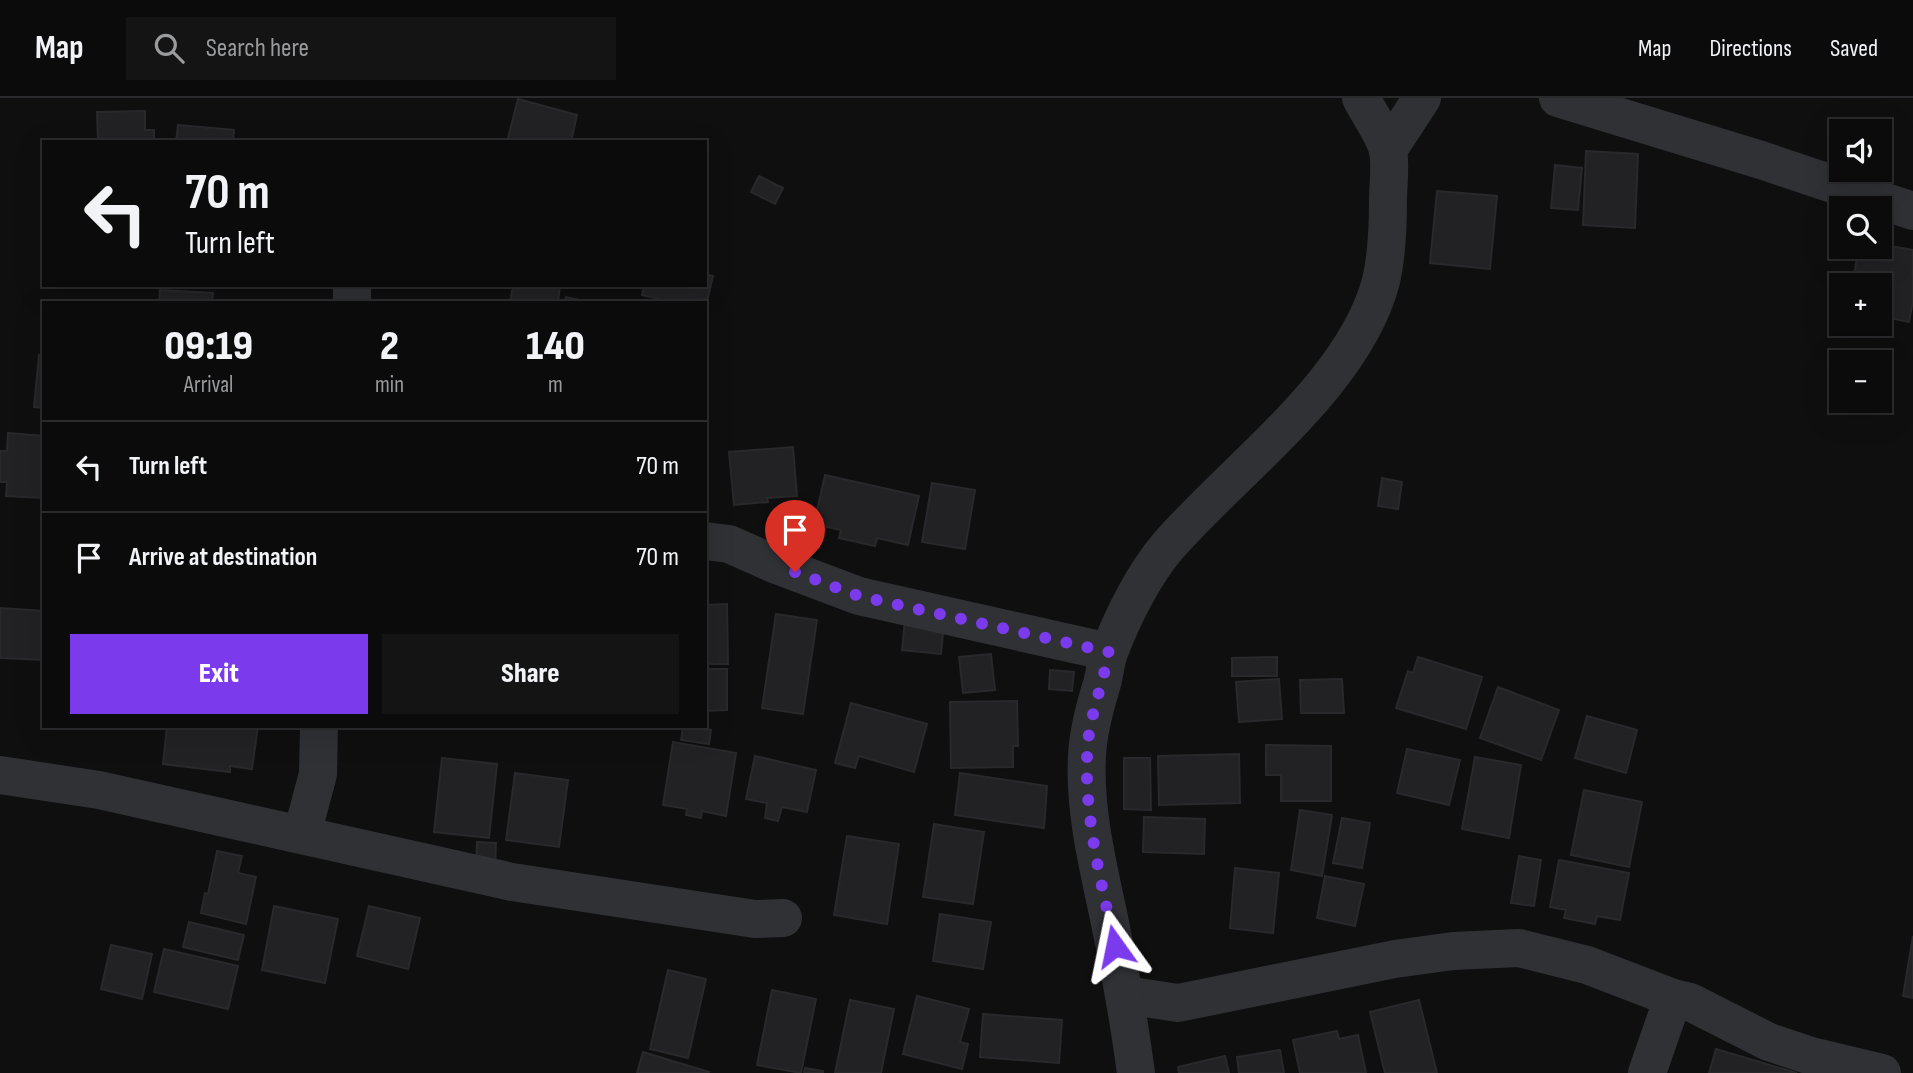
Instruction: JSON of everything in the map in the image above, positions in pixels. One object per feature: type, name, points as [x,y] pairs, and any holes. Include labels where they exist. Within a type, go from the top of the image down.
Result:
[{"type":"street","points":[[1136,1073],[1125,995],[1097,857],[1090,806],[1087,758],[1091,716],[1102,685],[1109,652],[1131,603],[1166,548],[1235,475],[1273,441],[1349,352],[1380,282],[1388,233],[1388,150],[1361,98]]},
{"type":"street","points":[[1388,150],[1422,98]]},
{"type":"street","points":[[1558,98],[1761,160],[1913,211],[1913,205]]},
{"type":"street","points":[[707,541],[729,544],[859,596],[1109,652]]},
{"type":"street","points":[[302,834],[317,774],[319,728]]},
{"type":"street","points":[[0,775],[99,790],[512,883],[755,919],[783,918]]},
{"type":"street","points":[[1125,995],[1178,1003],[1395,959],[1453,951],[1519,948],[1587,965],[1690,1002],[1769,1042],[1811,1056],[1882,1073]]},
{"type":"street","points":[[1647,1073],[1673,998]]},
{"type":"building","points":[[518,99],[577,115],[571,140],[508,140]]},
{"type":"building","points":[[145,111],[145,130],[154,130],[154,140],[98,140],[97,112]]},
{"type":"building","points":[[178,125],[234,130],[233,140],[176,140]]},
{"type":"building","points":[[1586,151],[1638,154],[1635,228],[1583,225]]},
{"type":"building","points":[[1555,165],[1582,168],[1578,210],[1551,208]]},
{"type":"building","points":[[759,176],[783,188],[775,204],[751,192]]},
{"type":"building","points":[[1437,191],[1497,196],[1490,269],[1430,263]]},
{"type":"building","points":[[1892,246],[1913,250],[1913,301],[1909,322],[1892,318],[1892,273],[1854,273],[1857,259],[1892,259]]},
{"type":"building","points":[[707,274],[713,276],[707,302],[667,301],[642,295],[644,287],[707,287]]},
{"type":"building","points":[[513,287],[560,287],[558,301],[510,301]]},
{"type":"building","points":[[160,290],[213,293],[212,301],[159,301]]},
{"type":"building","points":[[566,297],[585,301],[565,301]]},
{"type":"building","points":[[39,355],[42,355],[42,408],[34,407]]},
{"type":"building","points":[[8,433],[42,436],[42,498],[6,496],[7,482],[0,482],[0,451],[7,451]]},
{"type":"building","points":[[793,447],[797,496],[767,498],[768,502],[734,505],[729,452]]},
{"type":"building","points":[[825,475],[919,496],[908,545],[877,538],[875,546],[839,538],[841,530],[814,524]]},
{"type":"building","points":[[1382,478],[1402,482],[1398,509],[1378,506]]},
{"type":"building","points":[[932,483],[975,490],[965,549],[922,542]]},
{"type":"building","points":[[727,604],[728,664],[707,664],[707,605]]},
{"type":"building","points":[[0,608],[42,611],[42,660],[0,658]]},
{"type":"building","points":[[776,614],[817,620],[803,714],[762,708]]},
{"type":"building","points":[[905,619],[944,623],[941,654],[902,650]]},
{"type":"building","points":[[991,654],[995,690],[963,693],[959,657]]},
{"type":"building","points":[[1277,657],[1277,676],[1232,676],[1232,658]]},
{"type":"building","points":[[1418,657],[1482,677],[1466,729],[1396,708],[1408,671],[1413,673]]},
{"type":"building","points":[[707,669],[727,669],[727,710],[707,711]]},
{"type":"building","points":[[1050,670],[1074,672],[1072,691],[1049,689]]},
{"type":"building","points":[[1279,679],[1282,719],[1239,722],[1236,682]]},
{"type":"building","points":[[1342,679],[1344,713],[1301,713],[1300,680]]},
{"type":"building","points":[[1498,687],[1559,710],[1541,760],[1480,738]]},
{"type":"building","points":[[1017,701],[1018,746],[1013,746],[1013,767],[951,768],[950,702]]},
{"type":"building","points":[[851,703],[927,724],[914,772],[859,756],[855,768],[835,763]]},
{"type":"building","points":[[1587,716],[1637,730],[1626,773],[1575,758]]},
{"type":"building","points":[[167,728],[258,728],[252,769],[230,766],[230,772],[163,764]]},
{"type":"building","points":[[683,728],[711,730],[709,744],[681,740]]},
{"type":"building","points":[[673,742],[736,753],[726,816],[702,811],[701,818],[686,815],[687,809],[663,805]]},
{"type":"building","points":[[1266,745],[1331,746],[1331,801],[1281,801],[1281,775],[1266,775]]},
{"type":"building","points":[[1407,749],[1460,760],[1449,805],[1397,793]]},
{"type":"building","points":[[1239,754],[1240,803],[1159,805],[1158,756]]},
{"type":"building","points":[[755,756],[816,770],[807,812],[782,807],[778,821],[765,818],[767,803],[746,799]]},
{"type":"building","points":[[1475,757],[1521,765],[1509,838],[1462,829]]},
{"type":"building","points":[[442,758],[497,764],[489,838],[434,832]]},
{"type":"building","points":[[1124,758],[1150,758],[1151,810],[1124,809]]},
{"type":"building","points":[[515,773],[568,780],[559,847],[506,840]]},
{"type":"building","points":[[960,773],[1047,786],[1044,828],[955,815]]},
{"type":"building","points":[[1584,790],[1642,802],[1629,867],[1571,855]]},
{"type":"building","points":[[1300,810],[1332,815],[1322,876],[1291,870]]},
{"type":"building","points":[[1144,817],[1205,819],[1204,854],[1143,852]]},
{"type":"building","points":[[1342,818],[1370,823],[1362,868],[1333,863]]},
{"type":"building","points":[[934,824],[984,832],[973,904],[923,897]]},
{"type":"building","points":[[847,836],[899,844],[887,924],[834,915]]},
{"type":"building","points":[[477,842],[496,843],[495,871],[476,870]]},
{"type":"building","points":[[217,851],[242,856],[238,873],[256,877],[246,924],[201,913]]},
{"type":"building","points":[[1519,856],[1541,860],[1534,906],[1511,903]]},
{"type":"building","points":[[1559,860],[1629,873],[1620,920],[1597,916],[1595,924],[1564,918],[1566,910],[1550,907]]},
{"type":"building","points":[[1235,868],[1279,873],[1273,933],[1230,928]]},
{"type":"building","points":[[1325,876],[1364,884],[1355,926],[1317,918]]},
{"type":"building","points":[[274,906],[338,919],[325,983],[262,970]]},
{"type":"building","points":[[369,906],[420,918],[408,969],[357,956]]},
{"type":"building","points":[[940,914],[991,922],[983,969],[933,961]]},
{"type":"building","points":[[189,922],[244,935],[238,960],[183,947]]},
{"type":"building","points":[[1913,936],[1913,998],[1903,996]]},
{"type":"building","points":[[111,945],[152,954],[142,999],[101,989]]},
{"type":"building","points":[[164,949],[238,966],[228,1009],[154,992]]},
{"type":"building","points":[[668,970],[706,979],[688,1058],[650,1049]]},
{"type":"building","points":[[772,990],[816,999],[801,1073],[757,1065]]},
{"type":"building","points":[[917,996],[969,1009],[960,1042],[968,1044],[962,1069],[903,1054]]},
{"type":"building","points":[[850,1000],[894,1009],[881,1073],[835,1073]]},
{"type":"building","points":[[1419,1000],[1437,1073],[1385,1073],[1370,1012]]},
{"type":"building","points":[[983,1014],[1062,1020],[1059,1063],[980,1057]]},
{"type":"building","points":[[1337,1031],[1339,1039],[1358,1035],[1366,1073],[1300,1073],[1293,1040]]},
{"type":"building","points":[[1716,1049],[1797,1073],[1709,1073]]},
{"type":"building","points":[[1280,1050],[1284,1073],[1239,1073],[1237,1057]]},
{"type":"building","points":[[643,1052],[709,1072],[637,1073]]},
{"type":"building","points":[[1225,1056],[1229,1073],[1179,1073],[1178,1067]]},
{"type":"building","points":[[805,1068],[823,1071],[823,1073],[804,1073]]},
{"type":"route","points":[[795,572],[859,596],[1109,652],[1102,685],[1091,716],[1087,758],[1097,857],[1115,946]]}]
